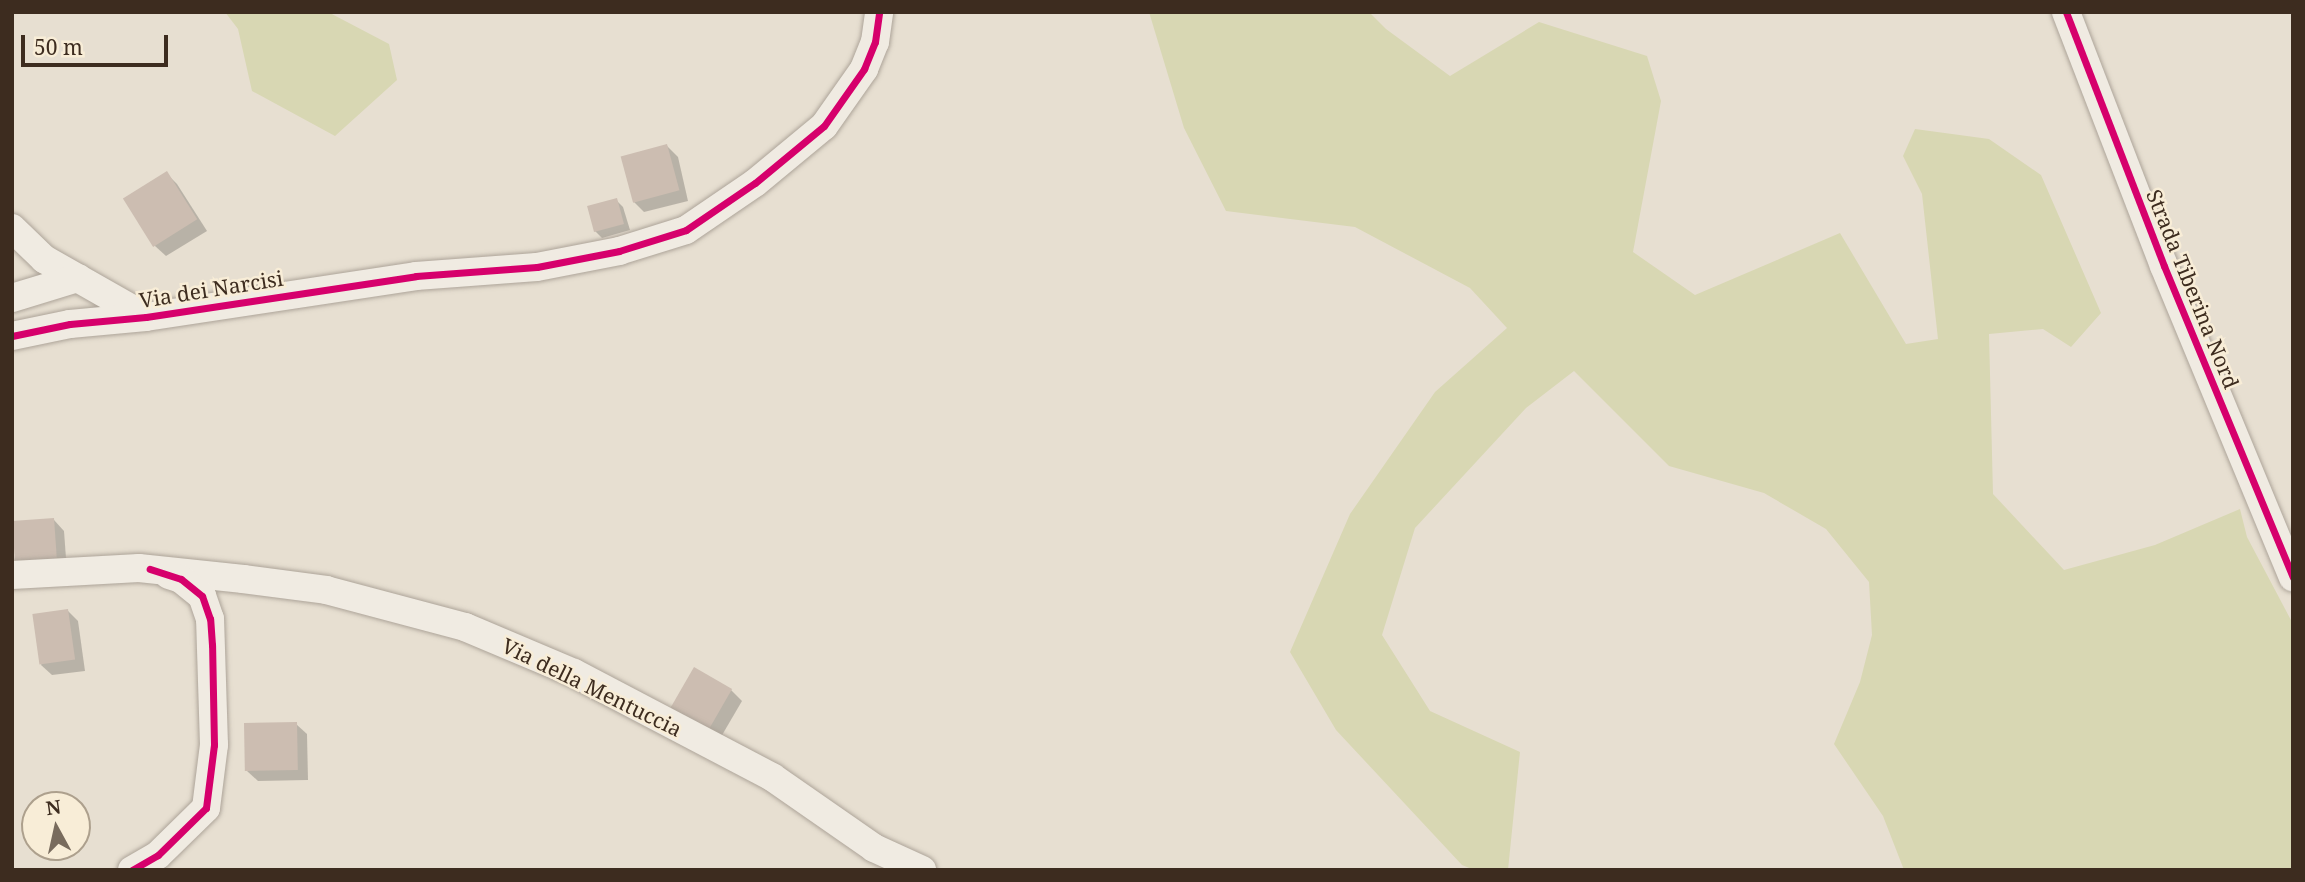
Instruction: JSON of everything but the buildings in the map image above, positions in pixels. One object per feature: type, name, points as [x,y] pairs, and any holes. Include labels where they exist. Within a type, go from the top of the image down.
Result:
[{"type":"street","name":"Via dei Narcisi","points":[[12,336],[70,324],[146,317],[416,276],[537,267],[619,250],[686,229],[755,183],[824,125],[864,69],[875,42],[879,12]]},
{"type":"street","name":"Strada Tiberina Nord","points":[[2066,12],[2164,266],[2293,577]]},
{"type":"street","points":[[12,228],[44,259],[146,317]]},
{"type":"street","points":[[12,298],[78,278]]},
{"type":"street","name":"Via della Mentuccia","points":[[12,575],[116,568],[150,569],[326,590],[465,627],[575,673],[772,777],[874,848],[922,870]]},
{"type":"street","name":"Via della Mentuccia","points":[[132,870],[158,855],[206,808],[214,745],[210,619],[202,596],[181,579],[150,569]]},
{"type":"green space","points":[[225,12],[328,12],[389,44],[397,80],[335,136],[252,91],[238,29]]},
{"type":"green space","points":[[1149,12],[1369,12],[1386,29],[1450,76],[1539,22],[1647,56],[1661,101],[1633,252],[1695,295],[1840,233],[1906,344],[1938,339],[1922,194],[1903,156],[1915,129],[1989,139],[2041,175],[2101,313],[2071,347],[2043,329],[1989,334],[1993,494],[2064,570],[2155,545],[2240,509],[2247,537],[2293,624],[2293,870],[1904,870],[1883,816],[1834,744],[1860,682],[1872,635],[1869,582],[1826,529],[1764,493],[1669,466],[1574,371],[1526,408],[1415,528],[1382,635],[1430,711],[1520,752],[1508,870],[1474,870],[1462,865],[1336,730],[1290,652],[1350,514],[1435,392],[1507,328],[1470,288],[1355,227],[1226,211],[1184,128]]},
{"type":"cycle path","points":[[12,336],[70,324],[146,317],[416,276],[537,267],[619,251],[686,230],[755,183],[824,126],[864,69],[875,42],[879,12]]},
{"type":"cycle path","points":[[2066,12],[2164,266],[2293,577]]},
{"type":"cycle path","points":[[132,870],[158,855],[206,808],[214,745],[210,619],[202,596],[181,579],[150,569]]}]
